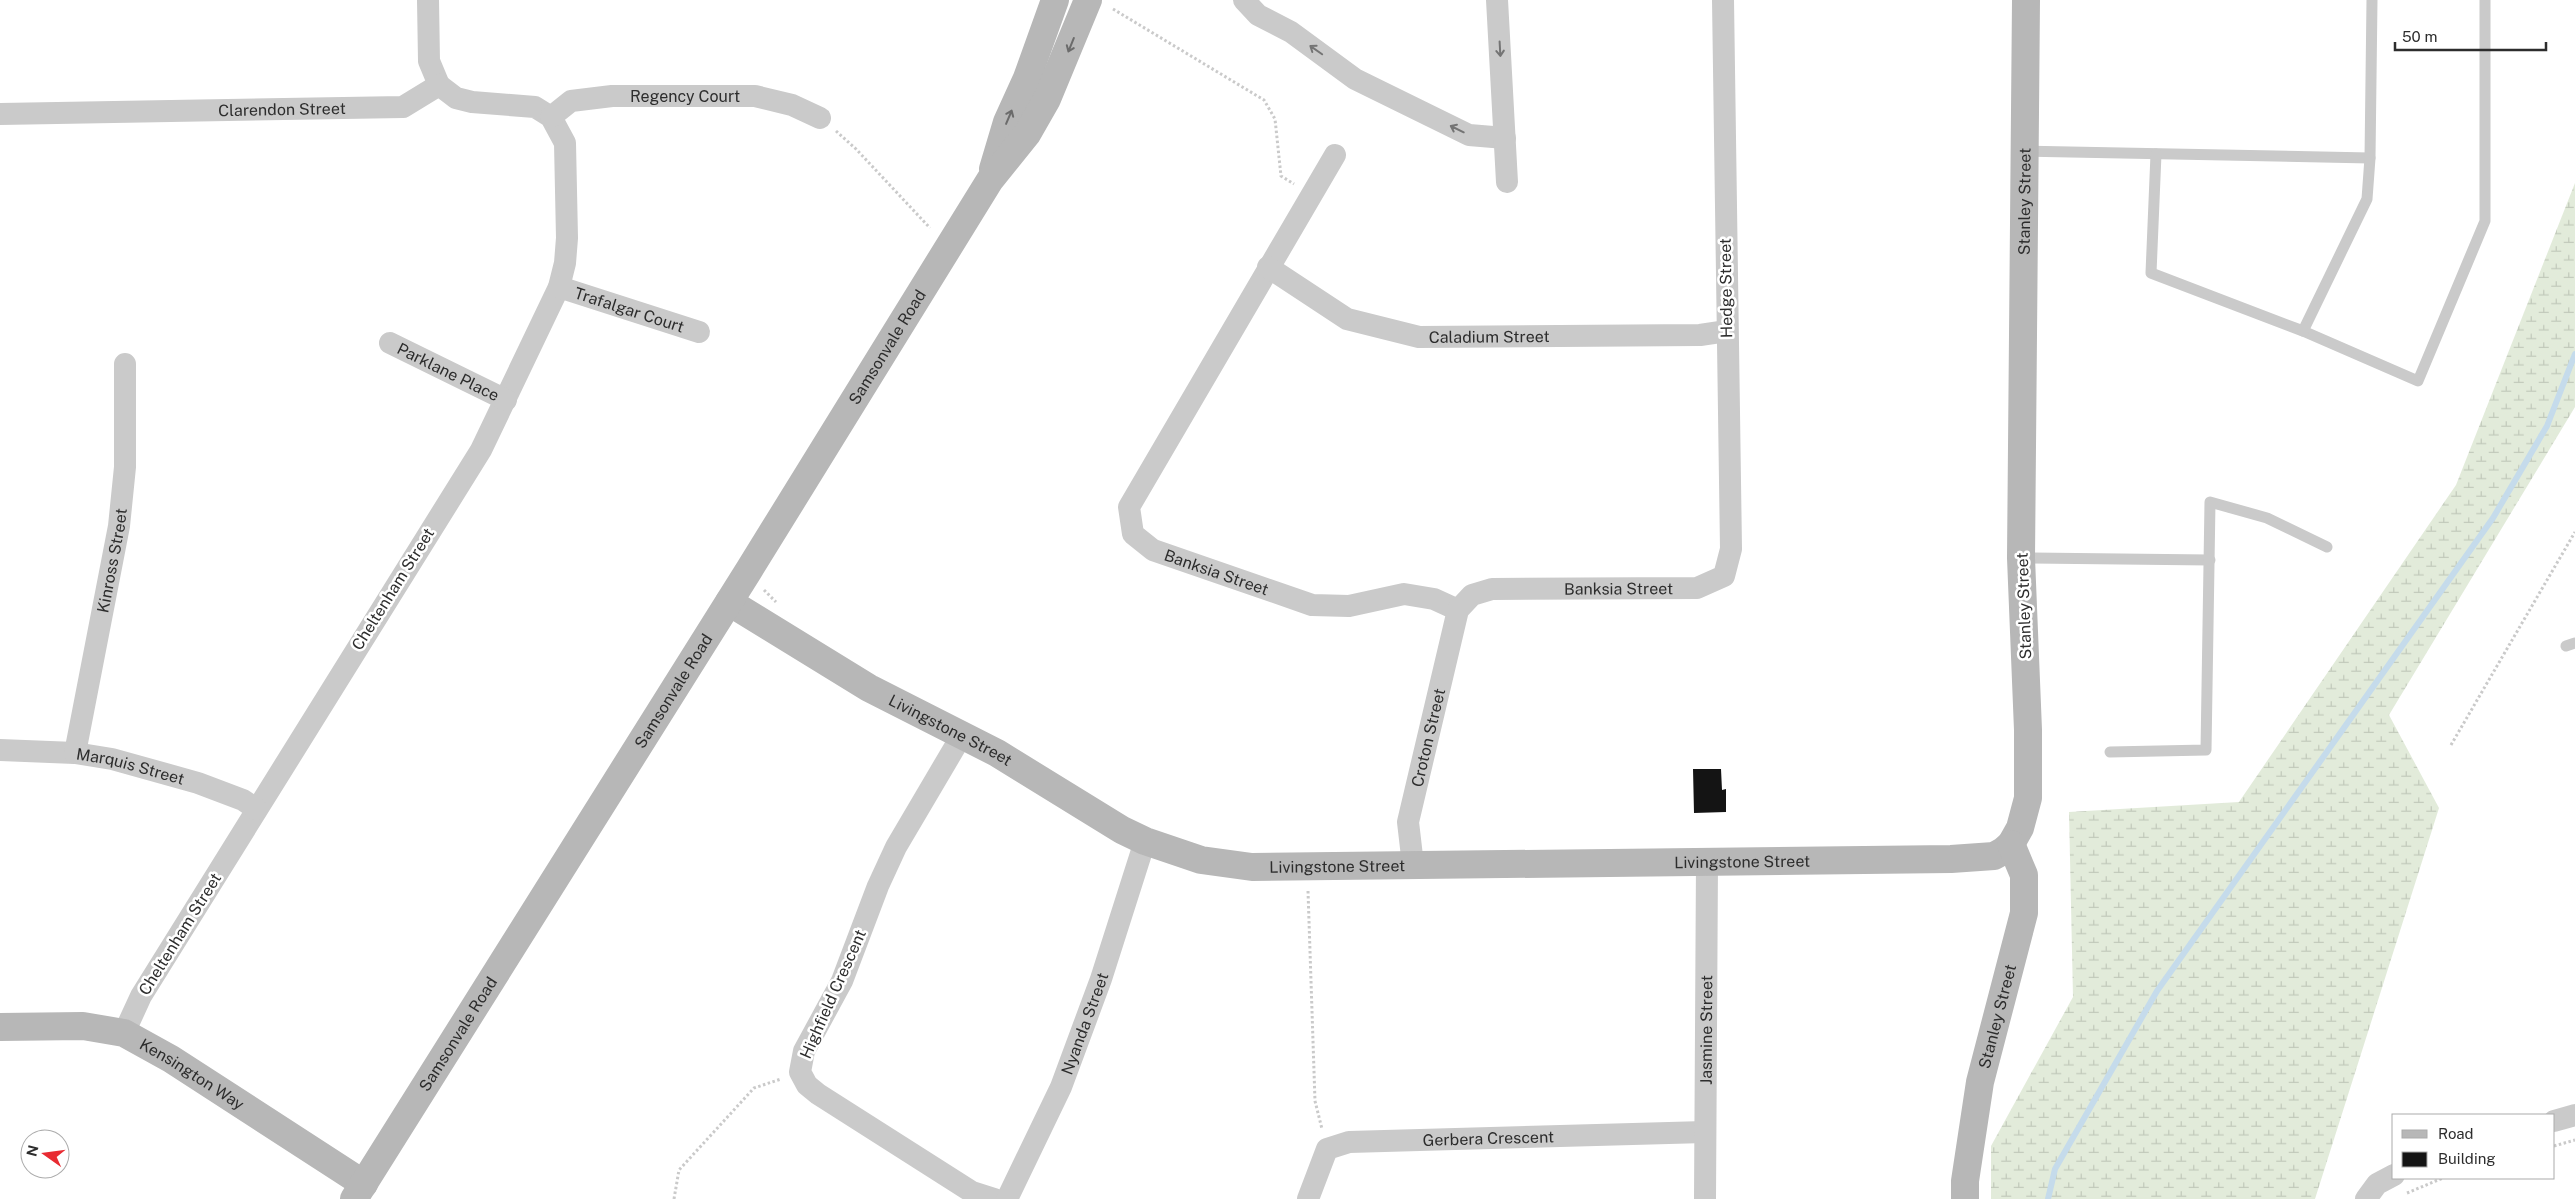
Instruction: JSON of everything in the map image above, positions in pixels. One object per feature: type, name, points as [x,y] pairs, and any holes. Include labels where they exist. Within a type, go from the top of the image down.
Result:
[{"type":"street","points":[[428,0],[429,61],[439,85],[456,98],[472,102],[535,107],[551,117]]},
{"type":"street","name":"Samsonvale Road","points":[[990,180],[1007,122],[1027,78],[1055,0]]},
{"type":"street","points":[[1244,0],[1258,14],[1290,32],[1355,79],[1469,135],[1505,138]]},
{"type":"street","points":[[1497,0],[1507,182]]},
{"type":"street","name":"Hedge Street","points":[[1723,0],[1730,549],[1724,576]]},
{"type":"street","name":"Stanley Street","points":[[1965,1199],[1965,1181],[1980,1082],[1994,1023],[2011,972],[2024,913],[2024,875],[2011,844],[2025,815],[2028,798],[2028,730],[2022,558],[2026,0]]},
{"type":"street","name":"Samsonvale Road","points":[[359,1192],[729,602],[990,180],[1027,134],[1100,4]]},
{"type":"street","name":"Clarendon Street","points":[[0,114],[403,107],[439,85]]},
{"type":"street","name":"Regency Court","points":[[551,117],[571,101],[612,96],[755,96],[792,106],[820,118]]},
{"type":"street","name":"Cheltenham Street","points":[[124,1033],[141,996],[481,450],[559,287],[565,263],[567,238],[566,143],[551,117]]},
{"type":"street","name":"Banksia Street","points":[[1335,155],[1129,507],[1133,534],[1153,550],[1312,605],[1349,606],[1404,594],[1434,599],[1458,610],[1472,595],[1492,589],[1697,588],[1724,576]]},
{"type":"street","name":"Caladium Street","points":[[1268,267],[1347,319],[1419,336],[1700,335],[1727,331]]},
{"type":"street","name":"Trafalgar Court","points":[[559,287],[700,332]]},
{"type":"street","name":"Parklane Place","points":[[390,343],[506,400]]},
{"type":"street","name":"Kinross Street","points":[[75,753],[118,526],[125,467],[124,364]]},
{"type":"street","name":"Livingstone Street","points":[[729,602],[869,688],[997,753],[1122,830],[1145,841],[1201,860],[1252,867],[1979,858],[1994,856],[2011,844]]},
{"type":"street","name":"Croton Street","points":[[1413,865],[1408,822],[1458,610]]},
{"type":"street","name":"Highfield Crescent","points":[[962,735],[896,847],[878,886],[842,981],[804,1051],[800,1072],[807,1085],[818,1094],[972,1192],[994,1199]]},
{"type":"street","name":"Marquis Street","points":[[0,750],[75,753],[112,759],[198,783],[243,800],[256,809]]},
{"type":"street","name":"Nyanda Street","points":[[1007,1199],[1061,1087],[1101,979],[1145,841]]},
{"type":"street","name":"Jasmine Street","points":[[1705,1199],[1707,862]]},
{"type":"street","name":"Kensington Way","points":[[0,1027],[83,1026],[124,1033],[171,1059],[359,1192]]},
{"type":"street","points":[[2555,1121],[2575,1115]]},
{"type":"street","name":"Gerbera Crescent","points":[[1326,1149],[1349,1142],[1705,1132]]},
{"type":"street","points":[[1308,1199],[1326,1149]]},
{"type":"street","points":[[2366,1199],[2377,1184],[2392,1175]]},
{"type":"lane","points":[[2303,331],[2367,199],[2370,158],[2372,0]]},
{"type":"lane","points":[[2156,154],[2151,273],[2303,331],[2418,381],[2485,221],[2485,0]]},
{"type":"lane","points":[[2025,151],[2370,158]]},
{"type":"lane","points":[[2110,752],[2206,750],[2210,502],[2267,518],[2327,547]]},
{"type":"lane","points":[[2022,558],[2210,560]]},
{"type":"path","points":[[1100,4],[1264,100],[1275,119],[1281,176],[1311,195]]},
{"type":"path","points":[[820,118],[856,149],[930,228]]},
{"type":"path","points":[[2451,745],[2575,532]]},
{"type":"path","points":[[1308,892],[1315,1101],[1326,1149]]},
{"type":"path","points":[[674,1199],[679,1170],[754,1088],[800,1072]]},
{"type":"path","points":[[2555,1146],[2575,1140]]},
{"type":"path","points":[[2404,1195],[2428,1182],[2439,1179]]},
{"type":"green space","points":[[2575,183],[2575,407],[2389,715],[2439,808],[2315,1199],[1991,1199],[1991,1146],[2073,997],[2069,812],[2239,802],[2456,485]]},
{"type":"building","points":[[1693,769],[1721,769],[1722,790],[1726,789],[1726,812],[1694,813]]},
{"type":"waterway","points":[[2048,1199],[2055,1169],[2157,991],[2493,518],[2547,426],[2575,354]]}]
